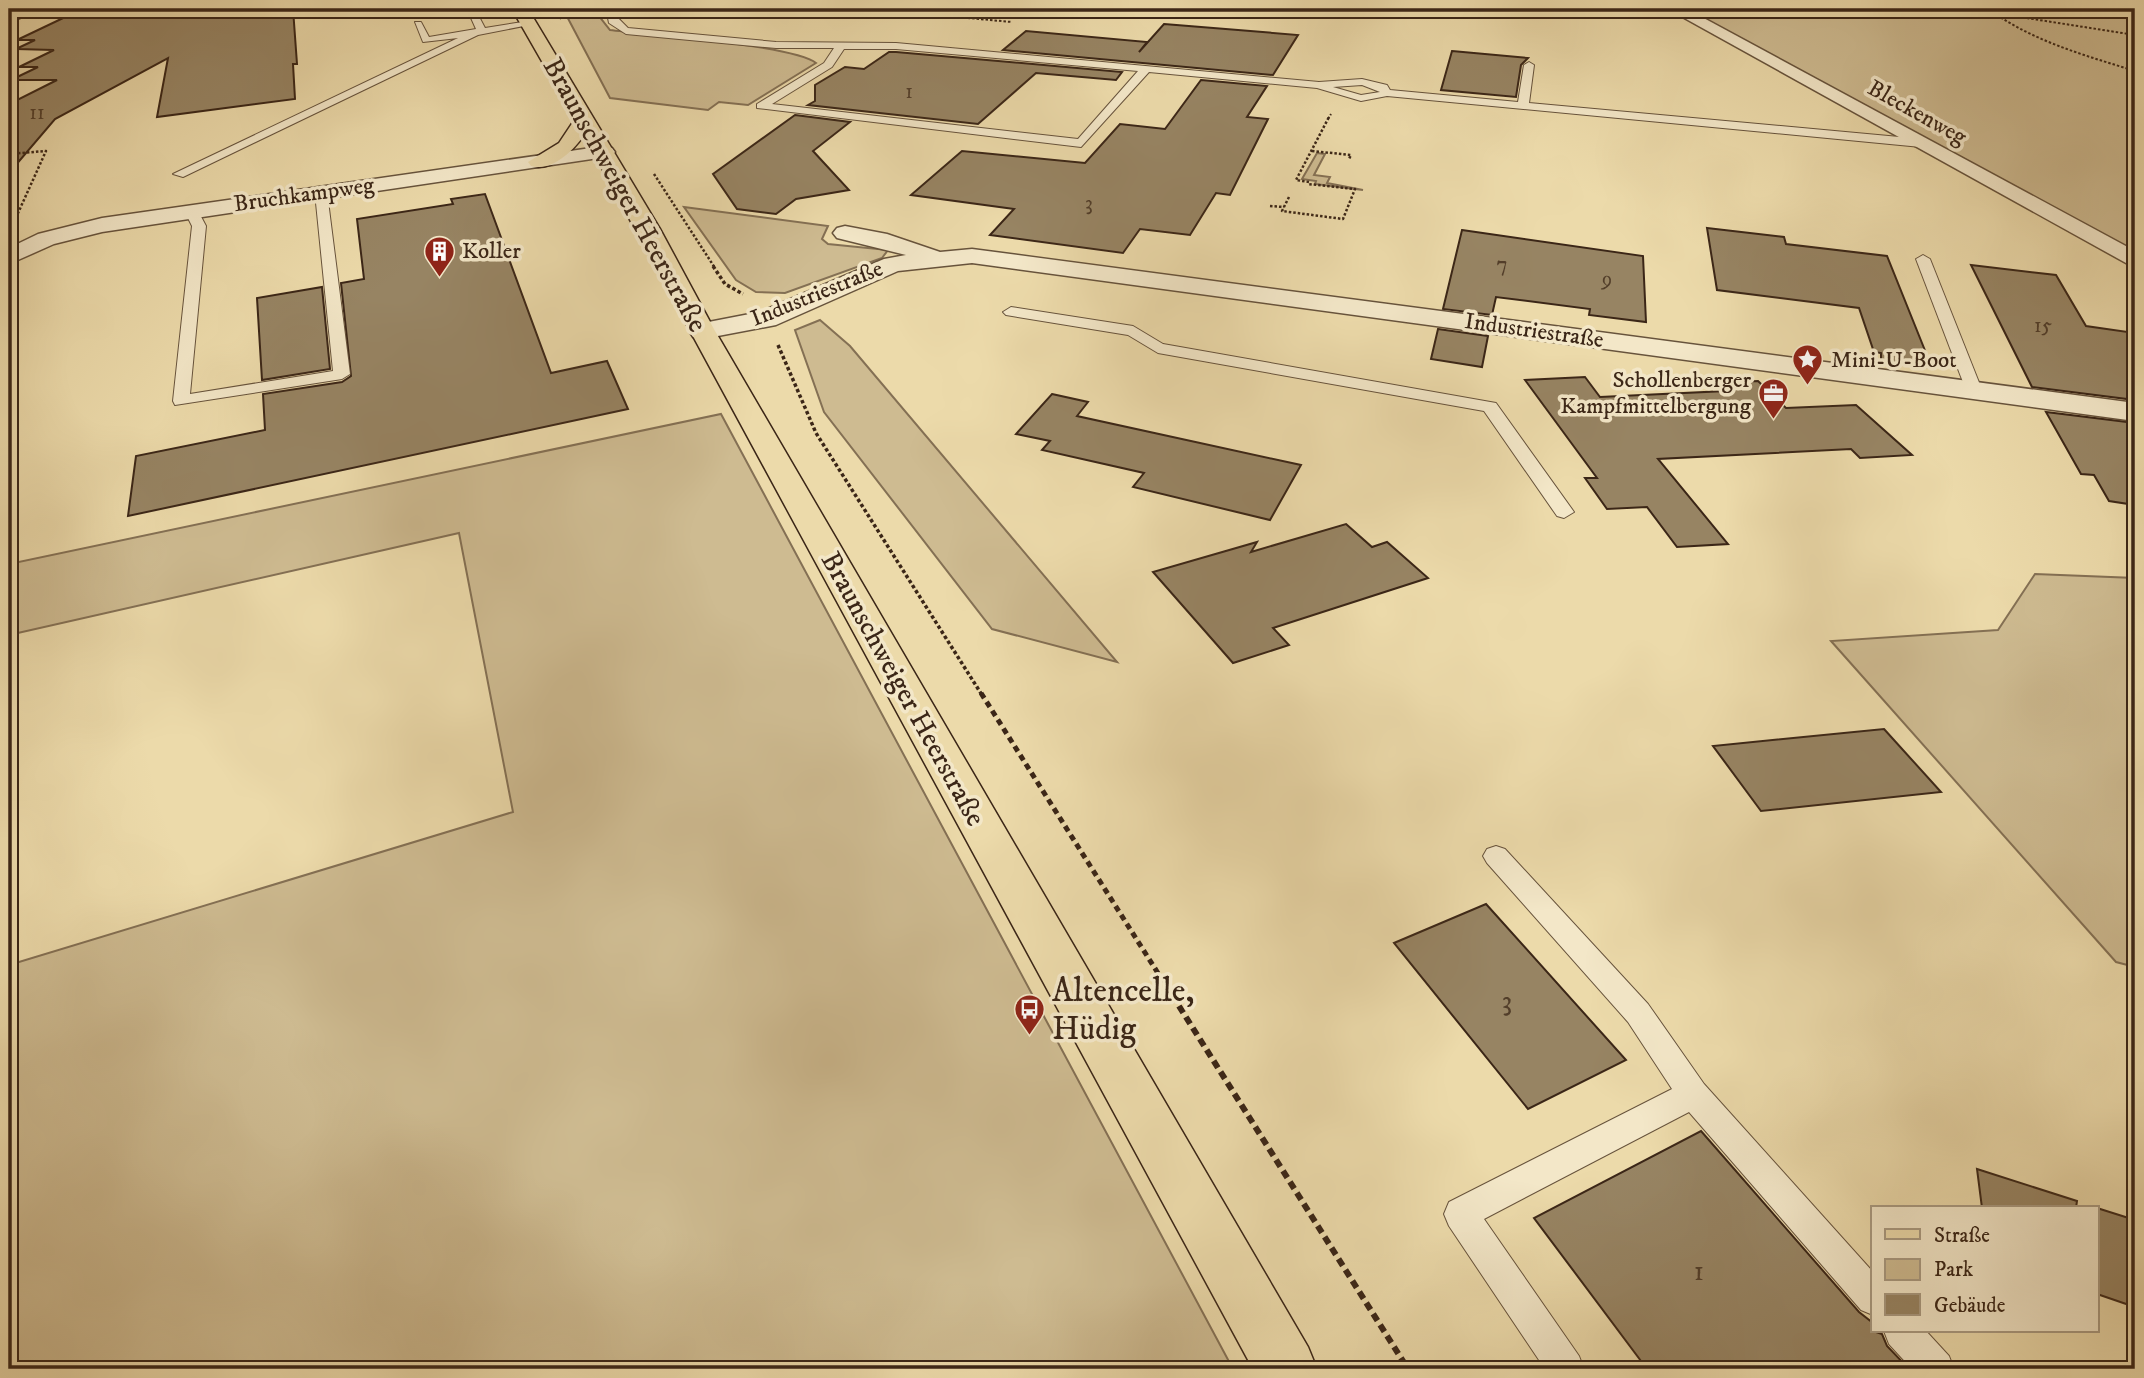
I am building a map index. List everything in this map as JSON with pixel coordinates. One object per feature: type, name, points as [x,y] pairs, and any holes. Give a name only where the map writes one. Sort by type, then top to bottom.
[{"type":"main road","name":"Braunschweiger Heerstraße","points":[[523,14],[649,229],[702,331],[1286,1369]]},
{"type":"main road","points":[[538,162],[566,147],[585,118]]},
{"type":"street","points":[[9,18],[32,9]]},
{"type":"street","name":"Bleckenweg","points":[[1676,9],[2135,261]]},
{"type":"street","name":"Bruchkampweg","points":[[9,257],[46,239],[103,225],[605,152]]},
{"type":"street","name":"Industriestraße","points":[[845,233],[879,239],[927,253],[933,258]]},
{"type":"street","name":"Industriestraße","points":[[702,331],[767,319],[893,264],[972,256],[2135,412]]},
{"type":"lane","points":[[471,9],[478,33]]},
{"type":"lane","points":[[621,9],[613,18],[614,23],[626,31],[776,45],[896,46],[1319,85],[1354,97],[1378,97],[1386,93],[1921,143]]},
{"type":"lane","points":[[494,28],[523,14]]},
{"type":"lane","points":[[179,174],[523,14]]},
{"type":"lane","points":[[418,24],[426,40],[478,33]]},
{"type":"lane","points":[[840,47],[828,65],[761,106],[1081,143],[1147,68]]},
{"type":"lane","points":[[1523,107],[1529,65]]},
{"type":"lane","points":[[192,212],[199,226],[181,401],[342,374],[321,193]]},
{"type":"lane","points":[[1923,259],[1974,390]]},
{"type":"lane","points":[[1011,312],[1133,331],[1158,348],[1490,407],[1564,512]]},
{"type":"lane","points":[[1496,856],[1638,1013],[1693,1094],[1871,1296]]},
{"type":"lane","points":[[1566,1369],[1461,1214],[1693,1094]]},
{"type":"lane","points":[[1903,1332],[1936,1369]]},
{"type":"path","points":[[556,9],[563,22]]},
{"type":"path","points":[[869,9],[1012,22]]},
{"type":"path","points":[[1969,9],[2135,35]]},
{"type":"path","points":[[1991,12],[2021,31],[2056,46],[2135,71]]},
{"type":"path","points":[[1289,197],[1282,211],[1343,219],[1354,189],[1308,184],[1296,180],[1332,112]]},
{"type":"path","points":[[1312,150],[1351,155],[1349,159]]},
{"type":"path","points":[[9,154],[46,151],[9,232]]},
{"type":"path","points":[[652,171],[725,284],[757,301],[816,433],[1408,1369]]},
{"type":"path","points":[[1270,206],[1284,208]]},
{"type":"green space","points":[[563,9],[612,9],[599,16],[610,30],[751,46],[780,51],[816,63],[748,105],[719,102],[708,110],[610,98]]},
{"type":"green space","points":[[1684,9],[2135,9],[2135,253]]},
{"type":"green space","points":[[1317,153],[1325,154],[1314,175],[1330,177],[1327,183],[1363,190],[1315,184],[1316,181],[1302,179]]},
{"type":"green space","points":[[684,207],[828,226],[822,239],[828,244],[888,250],[882,258],[785,293],[756,292],[736,280]]},
{"type":"green space","points":[[820,320],[850,346],[1117,662],[992,629],[824,412],[795,330]]},
{"type":"green space","points":[[721,414],[1233,1369],[9,1369],[9,965],[513,812],[459,533],[9,635],[9,564]]},
{"type":"green space","points":[[2035,574],[2135,578],[2135,967],[2116,962],[1831,641],[1998,630]]},
{"type":"building","points":[[82,9],[293,9],[297,64],[293,64],[295,99],[157,117],[168,58],[55,119],[9,173],[9,104],[57,80],[11,80],[38,67],[19,67],[54,50],[16,49],[35,40],[17,40]]},
{"type":"building","points":[[1164,24],[1298,35],[1273,75],[1003,50],[1026,31],[1147,42],[1139,52]]},
{"type":"building","points":[[1452,51],[1528,58],[1521,65],[1516,97],[1441,90]]},
{"type":"building","points":[[889,52],[1122,72],[1116,80],[1036,73],[978,124],[808,105],[815,101],[815,85],[845,67],[864,69]]},
{"type":"building","points":[[1201,80],[1267,86],[1247,117],[1268,119],[1230,195],[1216,193],[1190,235],[1140,229],[1123,253],[990,235],[1014,209],[911,195],[962,151],[1085,163],[1120,124],[1165,129]]},
{"type":"building","points":[[795,115],[850,122],[813,151],[849,190],[796,199],[776,214],[737,209],[713,174]]},
{"type":"building","points":[[485,194],[551,373],[607,361],[628,409],[128,516],[136,456],[265,430],[263,394],[342,382],[351,376],[341,283],[364,279],[357,219],[453,204],[451,199]]},
{"type":"building","points":[[1707,228],[1784,237],[1786,244],[1887,256],[1932,368],[1881,361],[1881,353],[1874,352],[1859,308],[1717,290]]},
{"type":"building","points":[[1462,230],[1643,256],[1646,322],[1589,315],[1590,309],[1496,297],[1492,315],[1443,309]]},
{"type":"building","points":[[1971,265],[2056,275],[2086,326],[2135,333],[2135,400],[2032,387]]},
{"type":"building","points":[[322,287],[330,369],[262,380],[257,298]]},
{"type":"building","points":[[1438,329],[1488,336],[1482,367],[1431,359]]},
{"type":"building","points":[[1585,377],[1600,397],[1725,391],[1718,383],[1758,381],[1786,408],[1856,405],[1912,455],[1860,458],[1851,449],[1658,459],[1728,544],[1677,547],[1647,507],[1607,509],[1585,478],[1597,478],[1525,380]]},
{"type":"building","points":[[1052,394],[1088,402],[1077,416],[1301,465],[1270,520],[1133,487],[1144,473],[1042,450],[1050,441],[1016,434]]},
{"type":"building","points":[[2046,412],[2135,423],[2135,505],[2109,501],[2094,475],[2081,474]]},
{"type":"building","points":[[1346,524],[1372,547],[1387,542],[1428,578],[1273,628],[1289,645],[1233,663],[1153,572],[1257,542],[1251,552]]},
{"type":"building","points":[[1884,729],[1941,792],[1761,811],[1713,746]]},
{"type":"building","points":[[1486,904],[1626,1060],[1528,1109],[1394,943]]},
{"type":"building","points":[[1701,1131],[1859,1312],[1871,1321],[1871,1332],[1882,1334],[1887,1346],[1909,1369],[1647,1369],[1534,1218]]},
{"type":"building","points":[[1977,1169],[2077,1201],[2076,1206],[1982,1206]]},
{"type":"building","points":[[2098,1208],[2135,1220],[2135,1307],[2098,1294]]},
{"type":"place","name":"Koller","points":[[439,278]]},
{"type":"place","name":"Mini-U-Boot","points":[[1808,387]]},
{"type":"place","name":"Schollenberger Kampfmittelbergung","points":[[1774,420]]},
{"type":"place","name":"Altencelle, Hüdig","points":[[1029,1037]]}]
